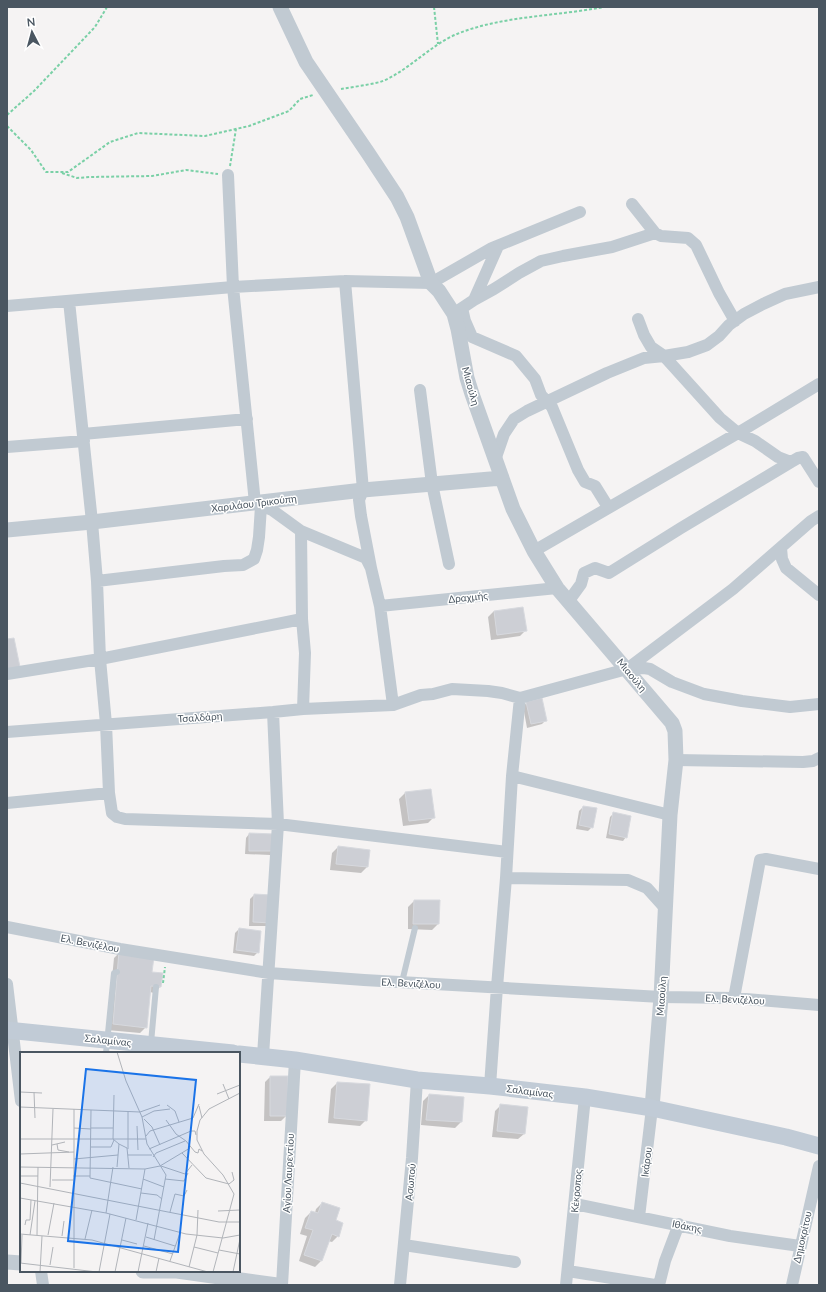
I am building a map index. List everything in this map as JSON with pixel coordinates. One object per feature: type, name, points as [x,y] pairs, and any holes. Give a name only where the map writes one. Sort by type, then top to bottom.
[{"type":"main road","name":"Σαλαμίνας","points":[[10,1030],[107,1047],[217,1052]]},
{"type":"main road","name":"Σαλαμίνας","points":[[240,1054],[295,1060],[416,1080],[490,1086],[585,1097],[652,1108],[786,1137],[819,1146]]},
{"type":"street","name":"Μιαούλη","points":[[280,7],[306,62],[397,197],[431,283],[458,311],[458,329],[468,384],[513,509],[534,551],[557,588],[672,723],[675,731],[676,760],[670,815],[661,997],[652,1108]]},
{"type":"street","points":[[97,581],[243,565],[254,559],[257,550],[258,504],[246,419],[233,287],[228,176]]},
{"type":"street","points":[[632,204],[655,233],[661,236],[688,238],[696,245],[719,293],[735,321]]},
{"type":"street","points":[[7,306],[233,287],[345,281],[431,283],[498,246],[580,212]]},
{"type":"street","points":[[608,507],[595,486],[585,482],[578,470],[552,407],[541,395],[534,379],[516,356],[472,337],[465,321],[458,311],[541,261],[612,247],[655,233]]},
{"type":"street","points":[[474,300],[498,246]]},
{"type":"street","points":[[345,281],[363,490],[359,500],[360,510],[380,606],[393,705]]},
{"type":"street","points":[[495,460],[504,434],[514,419],[526,411],[607,373],[644,358],[688,352],[707,345],[719,336],[729,325],[763,304],[785,294],[819,287]]},
{"type":"street","points":[[69,301],[97,581],[100,659],[106,724],[109,793],[112,813],[117,818],[125,819],[278,824],[507,852]]},
{"type":"street","points":[[638,319],[644,335],[651,347],[664,356],[720,418],[738,433],[755,441],[778,457],[791,462]]},
{"type":"street","points":[[534,551],[738,433],[819,384]]},
{"type":"street","points":[[420,390],[432,484],[449,564]]},
{"type":"street","points":[[7,447],[246,419]]},
{"type":"street","points":[[568,602],[580,584],[584,572],[595,568],[609,573],[798,458],[802,457],[819,482]]},
{"type":"street","name":"Χαριλάου Τρικούπη","points":[[7,530],[258,504],[363,490],[502,478]]},
{"type":"street","points":[[258,504],[272,510],[301,531],[366,558],[371,568]]},
{"type":"street","points":[[627,669],[733,589],[811,521],[819,516]]},
{"type":"street","points":[[301,531],[302,619],[305,652],[303,709]]},
{"type":"street","points":[[780,548],[782,560],[786,568],[819,595]]},
{"type":"street","name":"Δραχμής","points":[[380,606],[557,588]]},
{"type":"street","points":[[7,674],[100,659],[302,619]]},
{"type":"street","points":[[490,1086],[506,878],[512,776],[520,698],[627,669],[644,668],[650,669],[672,682],[704,694],[742,701],[790,707],[819,704]]},
{"type":"street","name":"Τσαλδάρη","points":[[7,732],[303,709],[393,705],[421,695],[452,689],[502,692],[520,698]]},
{"type":"street","points":[[263,1056],[278,824],[273,712]]},
{"type":"street","points":[[676,760],[804,762],[813,761],[819,758]]},
{"type":"street","points":[[512,776],[670,815]]},
{"type":"street","points":[[7,804],[109,793]]},
{"type":"street","points":[[734,998],[760,860],[766,858],[819,869]]},
{"type":"street","points":[[506,878],[628,880],[647,888],[665,908]]},
{"type":"street","name":"Ελ. Βενιζέλου","points":[[7,927],[120,949],[269,973],[661,997],[734,998],[819,1005]]},
{"type":"street","points":[[7,984],[10,1030],[20,1095]]},
{"type":"street","name":"Αγίου Λαυρεντίου","points":[[282,1285],[295,1060]]},
{"type":"street","name":"Ασωπού","points":[[400,1285],[412,1158],[416,1080]]},
{"type":"street","name":"Κέκροπος","points":[[566,1285],[585,1097]]},
{"type":"street","name":"Ικάρου","points":[[639,1217],[652,1108]]},
{"type":"street","name":"Δημοκρίτου","points":[[792,1285],[819,1166]]},
{"type":"street","name":"Ιθάκης","points":[[574,1204],[679,1224],[730,1236],[800,1246]]},
{"type":"street","points":[[659,1285],[665,1261],[679,1224]]},
{"type":"street","points":[[404,1245],[515,1262]]},
{"type":"street","points":[[7,1262],[20,1263]]},
{"type":"street","points":[[568,1271],[655,1285]]},
{"type":"street","points":[[41,1272],[43,1285]]},
{"type":"street","points":[[184,1272],[277,1285]]},
{"type":"lane","points":[[402,982],[415,928]]},
{"type":"lane","points":[[107,1047],[114,973],[118,972]]},
{"type":"lane","points":[[154,1048],[156,987]]},
{"type":"path","points":[[7,115],[34,92],[95,27],[107,7]]},
{"type":"path","points":[[434,7],[438,44]]},
{"type":"path","points":[[7,126],[31,150],[46,172],[68,172],[110,142],[138,134],[205,136],[236,129],[249,126],[289,111],[300,99],[380,81],[402,70],[427,51],[456,34],[483,25],[604,7]]},
{"type":"path","points":[[58,172],[77,178],[152,176],[186,170],[228,176],[233,155],[236,129]]},
{"type":"building","points":[[523,607],[527,631],[497,635],[494,611]]},
{"type":"building","points":[[14,638],[20,667],[7,669],[7,639]]},
{"type":"building","points":[[542,698],[547,721],[531,724],[526,702]]},
{"type":"building","points":[[431,789],[435,818],[409,821],[405,792]]},
{"type":"building","points":[[583,806],[597,808],[593,828],[579,825]]},
{"type":"building","points":[[613,812],[631,816],[627,838],[609,834]]},
{"type":"building","points":[[249,833],[275,834],[275,851],[249,851]]},
{"type":"building","points":[[338,846],[370,850],[368,867],[336,864]]},
{"type":"building","points":[[254,894],[272,895],[271,923],[253,922]]},
{"type":"building","points":[[414,900],[440,900],[439,924],[413,924]]},
{"type":"building","points":[[239,928],[261,931],[259,953],[236,950]]},
{"type":"building","points":[[119,951],[154,957],[152,972],[163,973],[161,987],[151,986],[147,1028],[113,1024]]},
{"type":"building","points":[[270,1076],[288,1076],[288,1116],[270,1116]]},
{"type":"building","points":[[337,1082],[370,1084],[367,1121],[334,1118]]},
{"type":"building","points":[[429,1094],[464,1097],[462,1122],[426,1120]]},
{"type":"building","points":[[500,1104],[528,1107],[525,1134],[497,1131]]},
{"type":"building","points":[[322,1202],[340,1208],[336,1220],[343,1223],[339,1237],[332,1234],[322,1261],[304,1255],[313,1230],[305,1228],[311,1211],[318,1213]]}]
